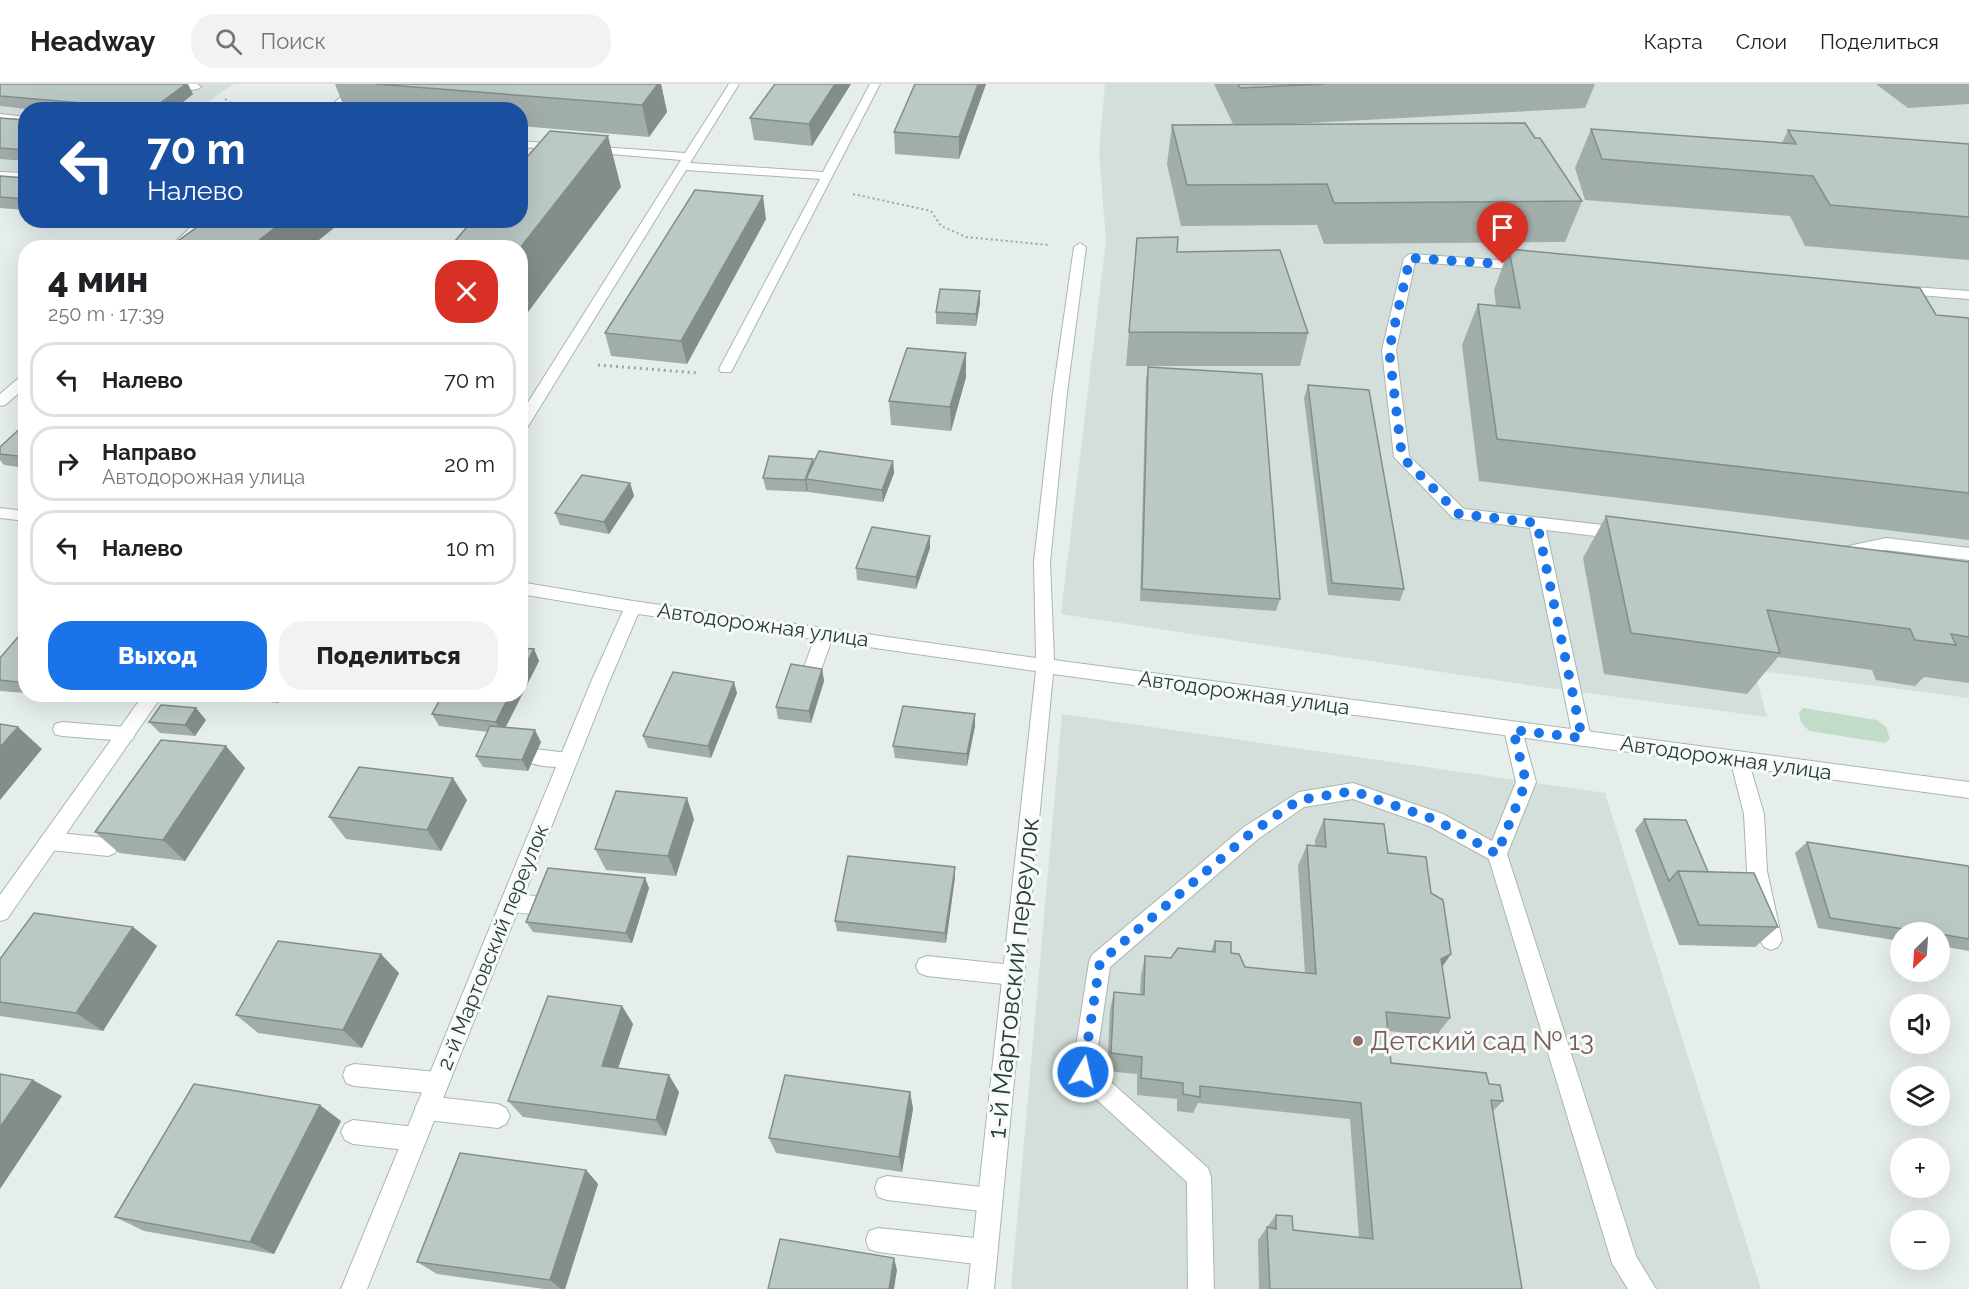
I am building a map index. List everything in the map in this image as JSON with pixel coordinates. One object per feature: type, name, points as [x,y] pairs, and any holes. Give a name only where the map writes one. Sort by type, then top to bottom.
[{"type":"street","points":[[162,84],[196,87]]},
{"type":"street","points":[[341,102],[360,84]]},
{"type":"street","points":[[528,415],[734,84]]},
{"type":"street","points":[[726,369],[875,84]]},
{"type":"street","points":[[0,117],[18,119]]},
{"type":"street","points":[[528,145],[827,176]]},
{"type":"street","points":[[0,175],[18,176]]},
{"type":"street","points":[[184,240],[197,228]]},
{"type":"street","name":"1-й Мартовский переулок","points":[[981,1289],[1045,666],[1042,562],[1060,393],[1080,247]]},
{"type":"street","points":[[1541,267],[1410,258],[1389,350],[1402,457],[1459,514],[1631,534]]},
{"type":"street","points":[[1886,290],[1969,295]]},
{"type":"street","points":[[0,402],[18,386]]},
{"type":"street","points":[[0,513],[18,515]]},
{"type":"street","points":[[1537,523],[1582,738]]},
{"type":"street","points":[[1819,555],[1831,556],[1886,544],[1969,554]]},
{"type":"street","name":"Автодорожная улица","points":[[528,589],[633,607],[1045,666],[1969,790]]},
{"type":"street","name":"2-й Мартовский переулок","points":[[354,1289],[633,607]]},
{"type":"street","points":[[809,678],[825,634]]},
{"type":"street","points":[[0,912],[148,702]]},
{"type":"street","points":[[62,729],[126,734]]},
{"type":"street","points":[[1513,730],[1526,782],[1497,854],[1625,1263],[1643,1289]]},
{"type":"street","points":[[535,756],[569,759]]},
{"type":"street","points":[[1739,759],[1755,814],[1757,871],[1771,940]]},
{"type":"street","points":[[1201,1289],[1199,1178],[1083,1072],[1100,962],[1251,833],[1299,800],[1353,791],[1436,820],[1497,854]]},
{"type":"street","points":[[50,841],[108,847]]},
{"type":"street","points":[[511,902],[543,905]]},
{"type":"street","points":[[927,966],[1013,975]]},
{"type":"street","points":[[354,1075],[437,1083]]},
{"type":"street","points":[[427,1108],[498,1116]]},
{"type":"street","points":[[353,1132],[415,1140]]},
{"type":"street","points":[[887,1188],[990,1200]]},
{"type":"street","points":[[878,1240],[984,1252]]},
{"type":"path","points":[[819,191],[864,195],[931,211],[941,226],[966,237],[1080,247]]},
{"type":"path","points":[[562,361],[694,374],[726,369]]},
{"type":"shaded area","points":[[0,84],[233,84],[209,102],[18,102],[18,209],[0,208]]},
{"type":"shaded area","points":[[1105,84],[1969,84],[1969,698],[1754,670],[1767,717],[1527,685],[1061,614],[1106,241],[1099,152]]},
{"type":"shaded area","name":"Детский сад № 13","points":[[1062,714],[1605,793],[1761,1289],[1011,1289]]},
{"type":"green space","points":[[1803,708],[1877,720],[1886,727],[1890,739],[1885,743],[1810,731],[1800,719],[1799,713]]},
{"type":"building","points":[[0,84],[186,84],[162,102],[70,102],[0,96]]},
{"type":"building","points":[[376,84],[658,84],[642,105]]},
{"type":"building","points":[[775,84],[835,84],[809,124],[750,118]]},
{"type":"building","points":[[915,84],[978,84],[959,137],[894,132]]},
{"type":"building","points":[[1238,84],[1324,84],[1240,88]]},
{"type":"building","points":[[0,118],[18,119],[18,149],[0,148]]},
{"type":"building","points":[[1525,123],[1535,138],[1540,138],[1582,201],[1334,203],[1327,184],[1187,185],[1172,125]]},
{"type":"building","points":[[1591,129],[1796,144],[1788,130],[1969,144],[1969,217],[1830,205],[1813,176],[1602,159]]},
{"type":"building","points":[[550,131],[608,136],[526,240],[456,240],[466,228],[528,228],[528,156]]},
{"type":"building","points":[[0,176],[18,177],[18,198],[0,197]]},
{"type":"building","points":[[695,190],[763,196],[681,341],[605,333]]},
{"type":"building","points":[[196,228],[275,228],[259,240],[179,240]]},
{"type":"building","points":[[1178,237],[1177,252],[1280,250],[1308,333],[1129,332],[1137,238]]},
{"type":"building","points":[[1509,249],[1920,288],[1936,315],[1969,318],[1969,493],[1497,439],[1478,304],[1520,308]]},
{"type":"building","points":[[940,289],[980,291],[976,314],[936,312]]},
{"type":"building","points":[[907,348],[966,353],[950,407],[889,401]]},
{"type":"building","points":[[1148,367],[1262,374],[1280,599],[1142,589]]},
{"type":"building","points":[[1308,385],[1369,390],[1404,589],[1332,583]]},
{"type":"building","points":[[18,430],[18,456],[0,454],[0,447]]},
{"type":"building","points":[[819,451],[893,461],[882,490],[806,479]]},
{"type":"building","points":[[769,456],[813,459],[805,480],[763,478]]},
{"type":"building","points":[[582,475],[630,483],[604,522],[555,513]]},
{"type":"building","points":[[1606,516],[1969,562],[1969,637],[1951,634],[1956,645],[1915,640],[1910,629],[1767,610],[1780,653],[1631,633]]},
{"type":"building","points":[[872,527],[930,536],[916,577],[856,568]]},
{"type":"building","points":[[18,637],[18,682],[0,680],[0,658]]},
{"type":"building","points":[[528,649],[534,649],[528,660]]},
{"type":"building","points":[[791,664],[822,669],[809,711],[776,707]]},
{"type":"building","points":[[673,672],[734,682],[708,746],[643,736]]},
{"type":"building","points":[[439,702],[506,702],[496,722],[432,714]]},
{"type":"building","points":[[161,705],[196,708],[185,725],[149,722]]},
{"type":"building","points":[[903,706],[975,714],[967,754],[893,746]]},
{"type":"building","points":[[0,724],[18,727],[0,747]]},
{"type":"building","points":[[490,726],[535,730],[522,760],[476,756]]},
{"type":"building","points":[[161,740],[226,746],[163,840],[95,832]]},
{"type":"building","points":[[359,767],[453,778],[427,830],[329,817]]},
{"type":"building","points":[[616,791],[687,798],[668,856],[595,849]]},
{"type":"building","points":[[1324,819],[1384,824],[1388,853],[1426,857],[1431,893],[1443,900],[1451,954],[1441,959],[1450,1018],[1386,1012],[1391,1063],[1486,1073],[1489,1084],[1500,1085],[1503,1101],[1491,1100],[1522,1289],[1270,1289],[1267,1227],[1276,1229],[1276,1215],[1292,1216],[1293,1230],[1373,1239],[1361,1103],[1200,1086],[1200,1097],[1183,1094],[1183,1083],[1141,1078],[1142,1057],[1111,1053],[1114,992],[1144,995],[1145,956],[1171,958],[1178,948],[1215,952],[1215,941],[1231,942],[1231,953],[1239,954],[1245,967],[1316,974],[1307,845],[1326,847]]},
{"type":"building","points":[[1644,819],[1686,820],[1708,872],[1678,871],[1669,881]]},
{"type":"building","points":[[1807,842],[1968,866],[1969,939],[1950,936],[1950,922],[1890,922],[1890,927],[1830,918]]},
{"type":"building","points":[[848,856],[955,867],[945,933],[835,921]]},
{"type":"building","points":[[548,868],[645,878],[626,933],[526,922]]},
{"type":"building","points":[[1678,871],[1754,873],[1778,927],[1699,925]]},
{"type":"building","points":[[34,913],[133,927],[76,1013],[0,1002],[0,959]]},
{"type":"building","points":[[278,941],[381,954],[343,1030],[236,1015]]},
{"type":"building","points":[[548,996],[622,1006],[602,1066],[669,1075],[656,1120],[508,1101]]},
{"type":"building","points":[[0,1074],[33,1080],[0,1127]]},
{"type":"building","points":[[785,1075],[910,1092],[899,1157],[769,1138]]},
{"type":"building","points":[[194,1084],[320,1105],[250,1242],[115,1217]]},
{"type":"building","points":[[460,1153],[586,1170],[550,1280],[417,1262]]},
{"type":"building","points":[[780,1239],[894,1258],[889,1289],[768,1289]]},
{"type":"place","name":"Детский сад № 13","points":[[1358,1041]]},
{"type":"route","points":[[1083,1072],[1100,962],[1251,833],[1299,800],[1353,791],[1436,820],[1497,854],[1526,782],[1513,730],[1582,738],[1537,523],[1459,514],[1402,457],[1389,350],[1410,258],[1503,264]]}]
